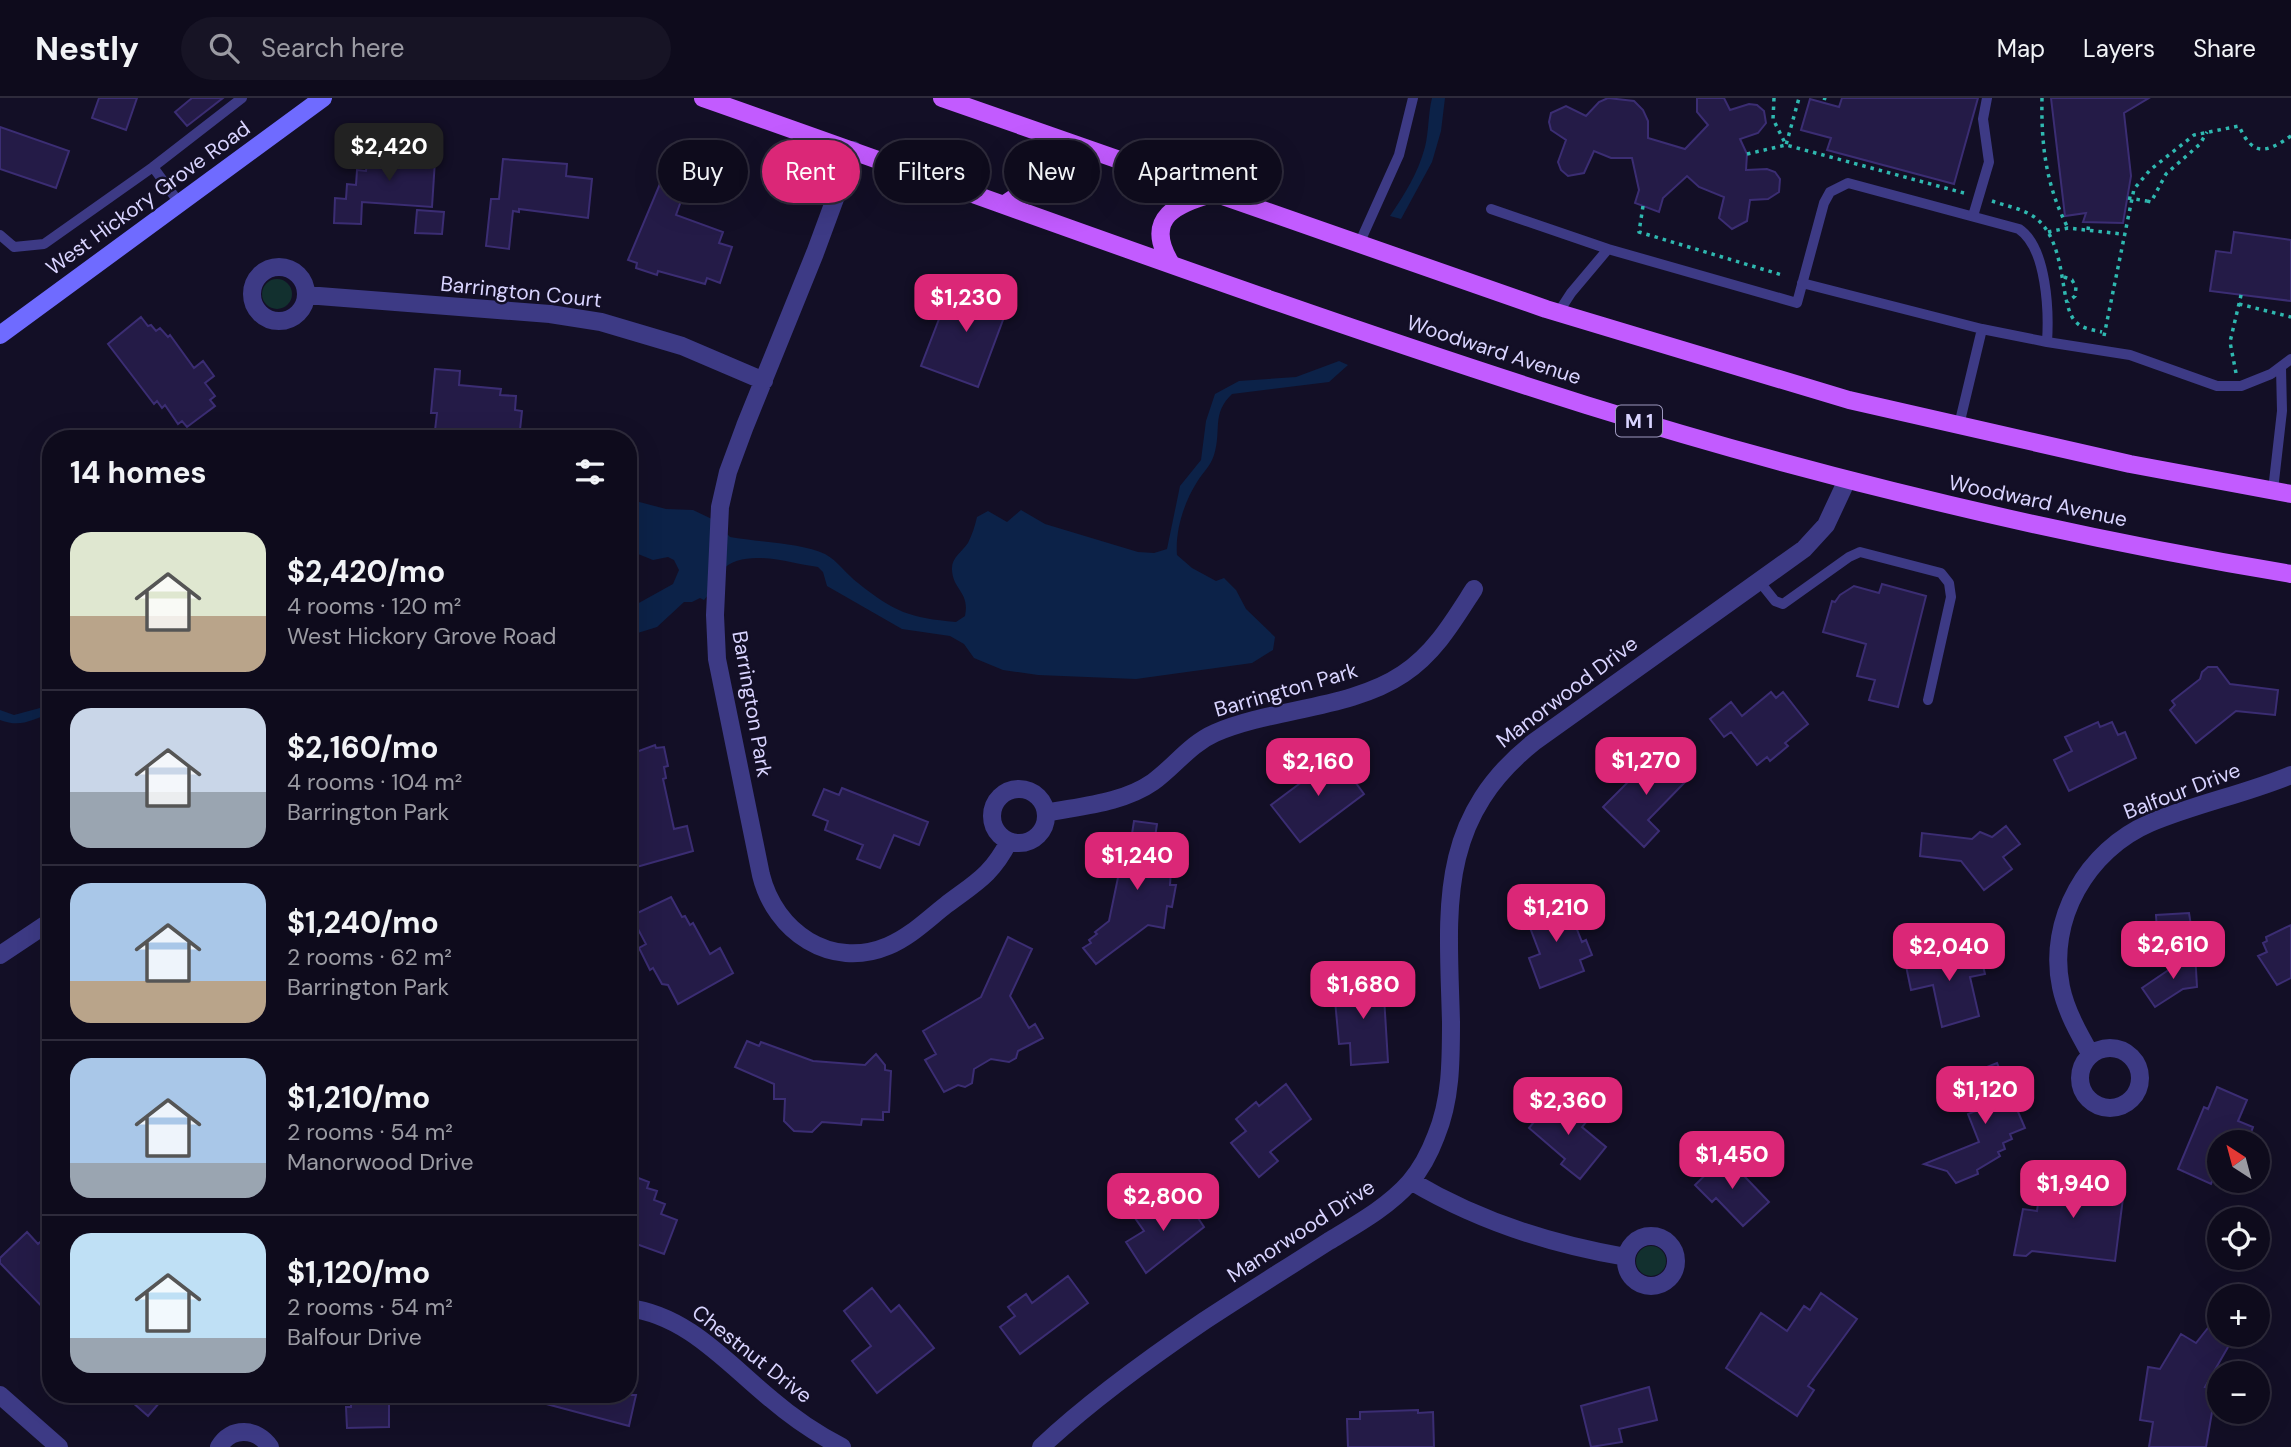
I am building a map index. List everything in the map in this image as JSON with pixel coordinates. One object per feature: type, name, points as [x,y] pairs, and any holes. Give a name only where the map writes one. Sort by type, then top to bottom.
[{"type":"main road","name":"Woodward Avenue","points":[[703,98],[824,140]]},
{"type":"main road","points":[[942,98],[1114,158]]},
{"type":"main road","points":[[1005,204],[1032,186],[1047,168],[1050,161],[1041,133]]},
{"type":"main road","name":"Woodward Avenue","points":[[860,152],[1551,394],[1847,480],[2056,530],[2291,574]]},
{"type":"main road","points":[[1170,262],[1162,246],[1160,232],[1164,218],[1182,203]]},
{"type":"main road","points":[[1243,203],[1558,313],[1849,400],[2130,464],[2291,494]]},
{"type":"street","name":"West Hickory Grove Road","points":[[0,335],[323,98]]},
{"type":"street","name":"Barrington Park","points":[[833,203],[728,472],[720,507],[715,615],[720,674],[765,891],[777,915],[798,936],[822,948],[847,953],[872,951],[892,944],[996,867],[1009,842]]},
{"type":"street","name":"Barrington Court","points":[[306,295],[550,314],[601,322],[682,346],[764,381]]},
{"type":"street","name":"Manorwood Drive","points":[[1041,1447],[1187,1332],[1380,1209],[1411,1181],[1432,1147],[1446,1105],[1451,1064],[1449,947],[1452,885],[1461,839],[1479,801],[1504,768],[1534,742],[1804,549],[1826,525],[1847,480]]},
{"type":"street","name":"Barrington Park","points":[[1046,813],[1116,799],[1138,791],[1162,774],[1190,748],[1216,733],[1359,693],[1393,680],[1413,667],[1440,641],[1474,589]]},
{"type":"street","name":"Balfour Drive","points":[[2091,1055],[2064,1001],[2057,957],[2067,909],[2084,877],[2112,847],[2150,823],[2291,775]]},
{"type":"street","points":[[1018,788],[1034,792],[1044,805],[1046,813],[1039,835],[1025,842],[1009,842],[996,832],[991,816],[1002,794],[1018,788]]},
{"type":"street","points":[[0,955],[42,927]]},
{"type":"street","points":[[1411,1181],[1451,1204],[1503,1226],[1560,1244],[1626,1258]]},
{"type":"street","name":"Chestnut Drive","points":[[637,1310],[663,1317],[690,1331],[774,1402],[842,1447]]},
{"type":"street","points":[[0,1395],[59,1447]]},
{"type":"street","points":[[219,1447],[229,1435],[247,1431],[263,1438],[270,1447]]},
{"type":"lane","points":[[0,235],[15,247],[44,244],[153,167],[242,98]]},
{"type":"lane","points":[[1359,244],[1399,155],[1413,98]]},
{"type":"lane","points":[[1973,216],[1989,162],[1983,119],[1987,98]]},
{"type":"lane","points":[[153,167],[180,204]]},
{"type":"lane","points":[[1491,209],[1608,248],[1797,303],[1824,203],[1838,186],[1857,184],[2019,229],[2032,244],[2049,304],[2047,342]]},
{"type":"lane","points":[[1558,313],[1608,248]]},
{"type":"lane","points":[[1802,283],[1982,329],[2130,355],[2217,386],[2241,386],[2281,368],[2291,359]]},
{"type":"lane","points":[[1959,425],[1982,329]]},
{"type":"lane","points":[[2273,490],[2282,411],[2281,368]]},
{"type":"lane","points":[[1759,581],[1775,601],[1783,604],[1860,552],[1941,573],[1950,583],[1951,597],[1928,700]]},
{"type":"path","points":[[1774,98],[1773,119],[1786,145],[1799,98]]},
{"type":"path","points":[[1823,98],[1831,101]]},
{"type":"path","points":[[2042,98],[2041,138],[2048,180],[2068,228]]},
{"type":"path","points":[[2112,339],[2101,336],[2130,200],[2140,180],[2193,135],[2239,126],[2246,141],[2256,149],[2272,149],[2291,138]]},
{"type":"path","points":[[2128,198],[2151,202],[2166,174],[2200,144],[2207,132]]},
{"type":"path","points":[[1643,206],[1639,232],[1782,275]]},
{"type":"path","points":[[2088,230],[2089,222]]},
{"type":"path","points":[[2032,244],[2048,232],[2068,228],[2122,234]]},
{"type":"path","points":[[2064,277],[2072,280],[2076,287],[2075,296],[2068,302]]},
{"type":"path","points":[[2237,378],[2230,342],[2242,291]]},
{"type":"path","points":[[2239,304],[2291,317]]},
{"type":"green space","points":[[277,279],[288,283],[292,294],[288,305],[277,309],[266,305],[262,294],[266,283]]},
{"type":"green space","points":[[1651,1246],[1657,1247],[1665,1255],[1665,1267],[1657,1275],[1651,1276],[1645,1275],[1637,1267],[1636,1261],[1637,1255],[1645,1247]]},
{"type":"water","points":[[1432,98],[1445,98],[1441,131],[1432,162],[1401,219],[1390,216],[1419,166],[1426,141]]},
{"type":"water","points":[[1339,361],[1348,365],[1329,382],[1232,394],[1221,408],[1212,459],[1192,490],[1177,536],[1177,555],[1192,568],[1216,581],[1224,578],[1236,590],[1246,609],[1275,637],[1273,650],[1252,663],[1136,679],[1038,675],[1003,670],[974,658],[964,644],[950,636],[902,629],[827,586],[823,572],[818,567],[755,558],[742,559],[721,571],[704,600],[700,598],[684,602],[657,627],[637,633],[637,604],[673,584],[679,570],[674,560],[668,557],[653,560],[637,554],[637,501],[666,509],[693,510],[714,520],[730,537],[815,550],[830,557],[858,583],[893,607],[914,616],[956,622],[965,616],[966,608],[953,577],[952,566],[968,543],[977,517],[988,511],[1007,522],[1021,510],[1045,524],[1138,552],[1154,553],[1167,549],[1180,486],[1201,460],[1206,421],[1215,394],[1239,381],[1296,377]]},
{"type":"water","points":[[42,707],[42,716],[14,723],[0,720],[0,710],[14,715]]},
{"type":"building","points":[[99,98],[137,98],[126,130],[92,118]]},
{"type":"building","points":[[192,98],[223,98],[187,126],[175,112]]},
{"type":"building","points":[[1608,98],[1634,101],[1643,110],[1648,121],[1648,138],[1685,149],[1708,125],[1697,112],[1697,98],[1724,98],[1730,110],[1749,104],[1757,105],[1764,111],[1766,123],[1758,133],[1740,139],[1747,154],[1746,170],[1767,169],[1775,172],[1780,179],[1779,192],[1768,199],[1750,200],[1747,221],[1732,229],[1719,218],[1724,197],[1699,187],[1687,176],[1663,198],[1659,212],[1635,203],[1639,190],[1632,158],[1611,158],[1594,151],[1584,173],[1568,176],[1561,170],[1558,162],[1566,140],[1551,130],[1551,113],[1566,106],[1586,116],[1599,102]]},
{"type":"building","points":[[1842,98],[1978,98],[1954,184],[1827,150],[1831,138],[1801,130],[1810,99],[1839,107]]},
{"type":"building","points":[[2051,98],[2149,98],[2124,113],[2131,176],[2123,223],[2083,222],[2086,213],[2065,216]]},
{"type":"building","points":[[0,127],[69,151],[56,188],[0,169]]},
{"type":"building","points":[[390,146],[429,149],[429,159],[435,160],[432,207],[362,202],[361,224],[334,223],[335,198],[346,199],[347,184],[356,185],[357,170],[366,171],[368,155],[383,156],[383,151],[390,151]]},
{"type":"building","points":[[503,159],[567,164],[566,176],[592,179],[588,218],[519,209],[519,212],[513,211],[509,249],[486,246],[491,199],[499,199]]},
{"type":"building","points":[[658,189],[658,203],[680,203],[676,215],[723,232],[719,243],[732,247],[720,283],[707,278],[705,284],[658,271],[657,275],[636,268],[637,263],[628,260]]},
{"type":"building","points":[[417,210],[444,212],[442,234],[415,233]]},
{"type":"building","points":[[2234,232],[2291,240],[2291,301],[2210,291],[2216,251],[2231,253]]},
{"type":"building","points":[[954,280],[1010,301],[978,387],[921,366]]},
{"type":"building","points":[[141,317],[156,331],[160,328],[168,337],[170,335],[194,368],[203,361],[214,376],[205,383],[215,396],[210,400],[215,406],[187,427],[182,421],[178,424],[165,405],[162,408],[157,401],[154,404],[108,344]]},
{"type":"building","points":[[435,369],[460,371],[459,385],[501,389],[500,395],[516,396],[515,410],[522,411],[520,430],[435,430],[437,413],[431,413]]},
{"type":"building","points":[[1882,584],[1926,596],[1898,707],[1869,700],[1875,680],[1857,676],[1866,644],[1823,632],[1832,601],[1835,602],[1840,595],[1854,586],[1879,593]]},
{"type":"building","points":[[2208,667],[2217,667],[2230,684],[2278,690],[2275,715],[2236,711],[2196,743],[2170,710],[2175,705],[2172,701],[2200,679],[2202,672]]},
{"type":"building","points":[[1771,692],[1776,698],[1783,692],[1808,724],[1785,743],[1788,746],[1770,761],[1767,757],[1757,765],[1731,732],[1724,737],[1710,719],[1731,702],[1742,716]]},
{"type":"building","points":[[2098,722],[2100,727],[2112,722],[2118,735],[2125,732],[2136,758],[2069,791],[2054,760],[2072,751],[2065,737]]},
{"type":"building","points":[[655,745],[656,748],[664,747],[668,766],[664,767],[666,778],[663,779],[674,829],[687,826],[693,851],[637,867],[637,752]]},
{"type":"building","points":[[1660,750],[1689,778],[1648,820],[1659,831],[1644,847],[1603,807]]},
{"type":"building","points":[[1336,756],[1364,794],[1300,842],[1271,805],[1311,775],[1308,771],[1323,760],[1326,764]]},
{"type":"building","points":[[842,788],[928,822],[919,845],[894,835],[880,868],[857,859],[863,845],[825,830],[828,821],[813,815],[824,789],[839,795]]},
{"type":"building","points":[[1134,821],[1157,824],[1154,844],[1174,847],[1170,885],[1176,885],[1172,907],[1167,906],[1164,928],[1148,925],[1096,964],[1083,948],[1091,943],[1089,940],[1097,934],[1095,932],[1109,921],[1126,839],[1131,840]]},
{"type":"building","points":[[2006,826],[2020,844],[2003,857],[2012,869],[1984,890],[1961,861],[1920,856],[1922,833],[1972,839],[1980,832],[1992,837]]},
{"type":"building","points":[[671,897],[682,917],[685,916],[690,925],[693,923],[710,954],[720,948],[733,973],[678,1004],[668,985],[662,984],[653,968],[650,970],[639,948],[646,944],[637,927],[637,913]]},
{"type":"building","points":[[1564,897],[1582,942],[1586,940],[1592,955],[1580,960],[1584,971],[1540,988],[1529,958],[1540,954],[1529,925],[1533,923],[1528,912]]},
{"type":"building","points":[[2189,913],[2195,951],[2152,954],[2150,932],[2157,932],[2156,915]]},
{"type":"building","points":[[2291,925],[2291,978],[2277,985],[2258,956],[2267,952],[2263,943],[2267,941],[2266,937]]},
{"type":"building","points":[[1008,937],[1032,949],[1010,996],[1029,1028],[1035,1024],[1043,1038],[1018,1051],[1016,1058],[1009,1062],[991,1059],[974,1069],[972,1083],[965,1087],[958,1085],[944,1092],[925,1060],[936,1054],[923,1031],[981,997]]},
{"type":"building","points":[[1979,949],[1985,974],[1970,977],[1979,1016],[1942,1027],[1933,985],[1911,990],[1905,961],[1932,956],[1933,959]]},
{"type":"building","points":[[2195,952],[2197,987],[2183,989],[2155,1007],[2142,988]]},
{"type":"building","points":[[1383,980],[1388,1062],[1351,1065],[1350,1043],[1339,1044],[1334,989],[1339,989],[1339,983]]},
{"type":"building","points":[[747,1041],[759,1046],[761,1042],[813,1061],[865,1065],[876,1054],[885,1065],[885,1070],[891,1071],[889,1112],[883,1112],[883,1120],[862,1119],[861,1125],[822,1122],[812,1132],[794,1131],[784,1121],[785,1099],[774,1099],[774,1084],[735,1067]]},
{"type":"building","points":[[1997,1063],[2025,1128],[2010,1134],[2012,1139],[2003,1143],[2005,1149],[1998,1152],[2000,1156],[1977,1170],[1978,1174],[1956,1183],[1947,1171],[1924,1164],[1979,1142],[1968,1114],[1976,1111],[1970,1096],[1977,1094],[1969,1074]]},
{"type":"building","points":[[1286,1084],[1311,1119],[1270,1152],[1278,1161],[1259,1177],[1231,1143],[1246,1131],[1236,1119],[1256,1102],[1259,1106]]},
{"type":"building","points":[[2217,1087],[2247,1100],[2238,1121],[2253,1127],[2252,1130],[2207,1130],[2207,1182],[2178,1169],[2204,1107],[2208,1109]]},
{"type":"building","points":[[1551,1101],[1557,1106],[1562,1101],[1587,1121],[1582,1127],[1606,1147],[1580,1179],[1561,1164],[1565,1159],[1529,1128]]},
{"type":"building","points":[[1725,1156],[1769,1202],[1743,1226],[1716,1198],[1712,1202],[1695,1185]]},
{"type":"building","points":[[2081,1175],[2106,1178],[2105,1187],[2124,1190],[2115,1261],[2032,1251],[2026,1256],[2014,1255],[2023,1209],[2037,1211],[2041,1180],[2080,1184]]},
{"type":"building","points":[[637,1177],[649,1182],[647,1188],[657,1191],[654,1200],[665,1204],[661,1214],[677,1220],[664,1254],[637,1244]]},
{"type":"building","points":[[1163,1200],[1168,1207],[1178,1200],[1186,1214],[1192,1209],[1204,1227],[1146,1273],[1126,1242],[1144,1231],[1135,1218]]},
{"type":"building","points":[[27,1232],[38,1244],[42,1240],[42,1307],[0,1263],[0,1258]]},
{"type":"building","points":[[1068,1276],[1088,1303],[1020,1354],[1000,1327],[1015,1316],[1008,1307],[1026,1294],[1032,1303]]},
{"type":"building","points":[[872,1288],[891,1312],[899,1305],[934,1348],[877,1393],[852,1361],[871,1346],[844,1311]]},
{"type":"building","points":[[1821,1293],[1857,1319],[1808,1386],[1814,1390],[1797,1416],[1726,1368],[1761,1313],[1787,1331],[1804,1306],[1810,1310]]},
{"type":"building","points":[[2207,1329],[2207,1347],[2228,1347],[2220,1361],[2207,1361],[2205,1387],[2207,1424],[2210,1424],[2206,1447],[2149,1447],[2153,1422],[2140,1420],[2148,1367],[2160,1369],[2181,1334],[2196,1343]]},
{"type":"building","points":[[1649,1387],[1657,1420],[1619,1429],[1622,1442],[1591,1447],[1581,1406]]},
{"type":"building","points":[[133,1403],[159,1403],[148,1416]]},
{"type":"building","points":[[351,1403],[389,1403],[389,1427],[347,1428],[346,1407],[351,1407]]},
{"type":"building","points":[[543,1403],[634,1403],[629,1426]]},
{"type":"building","points":[[1418,1410],[1418,1413],[1433,1412],[1434,1447],[1348,1447],[1347,1419],[1360,1419],[1360,1412]]}]
